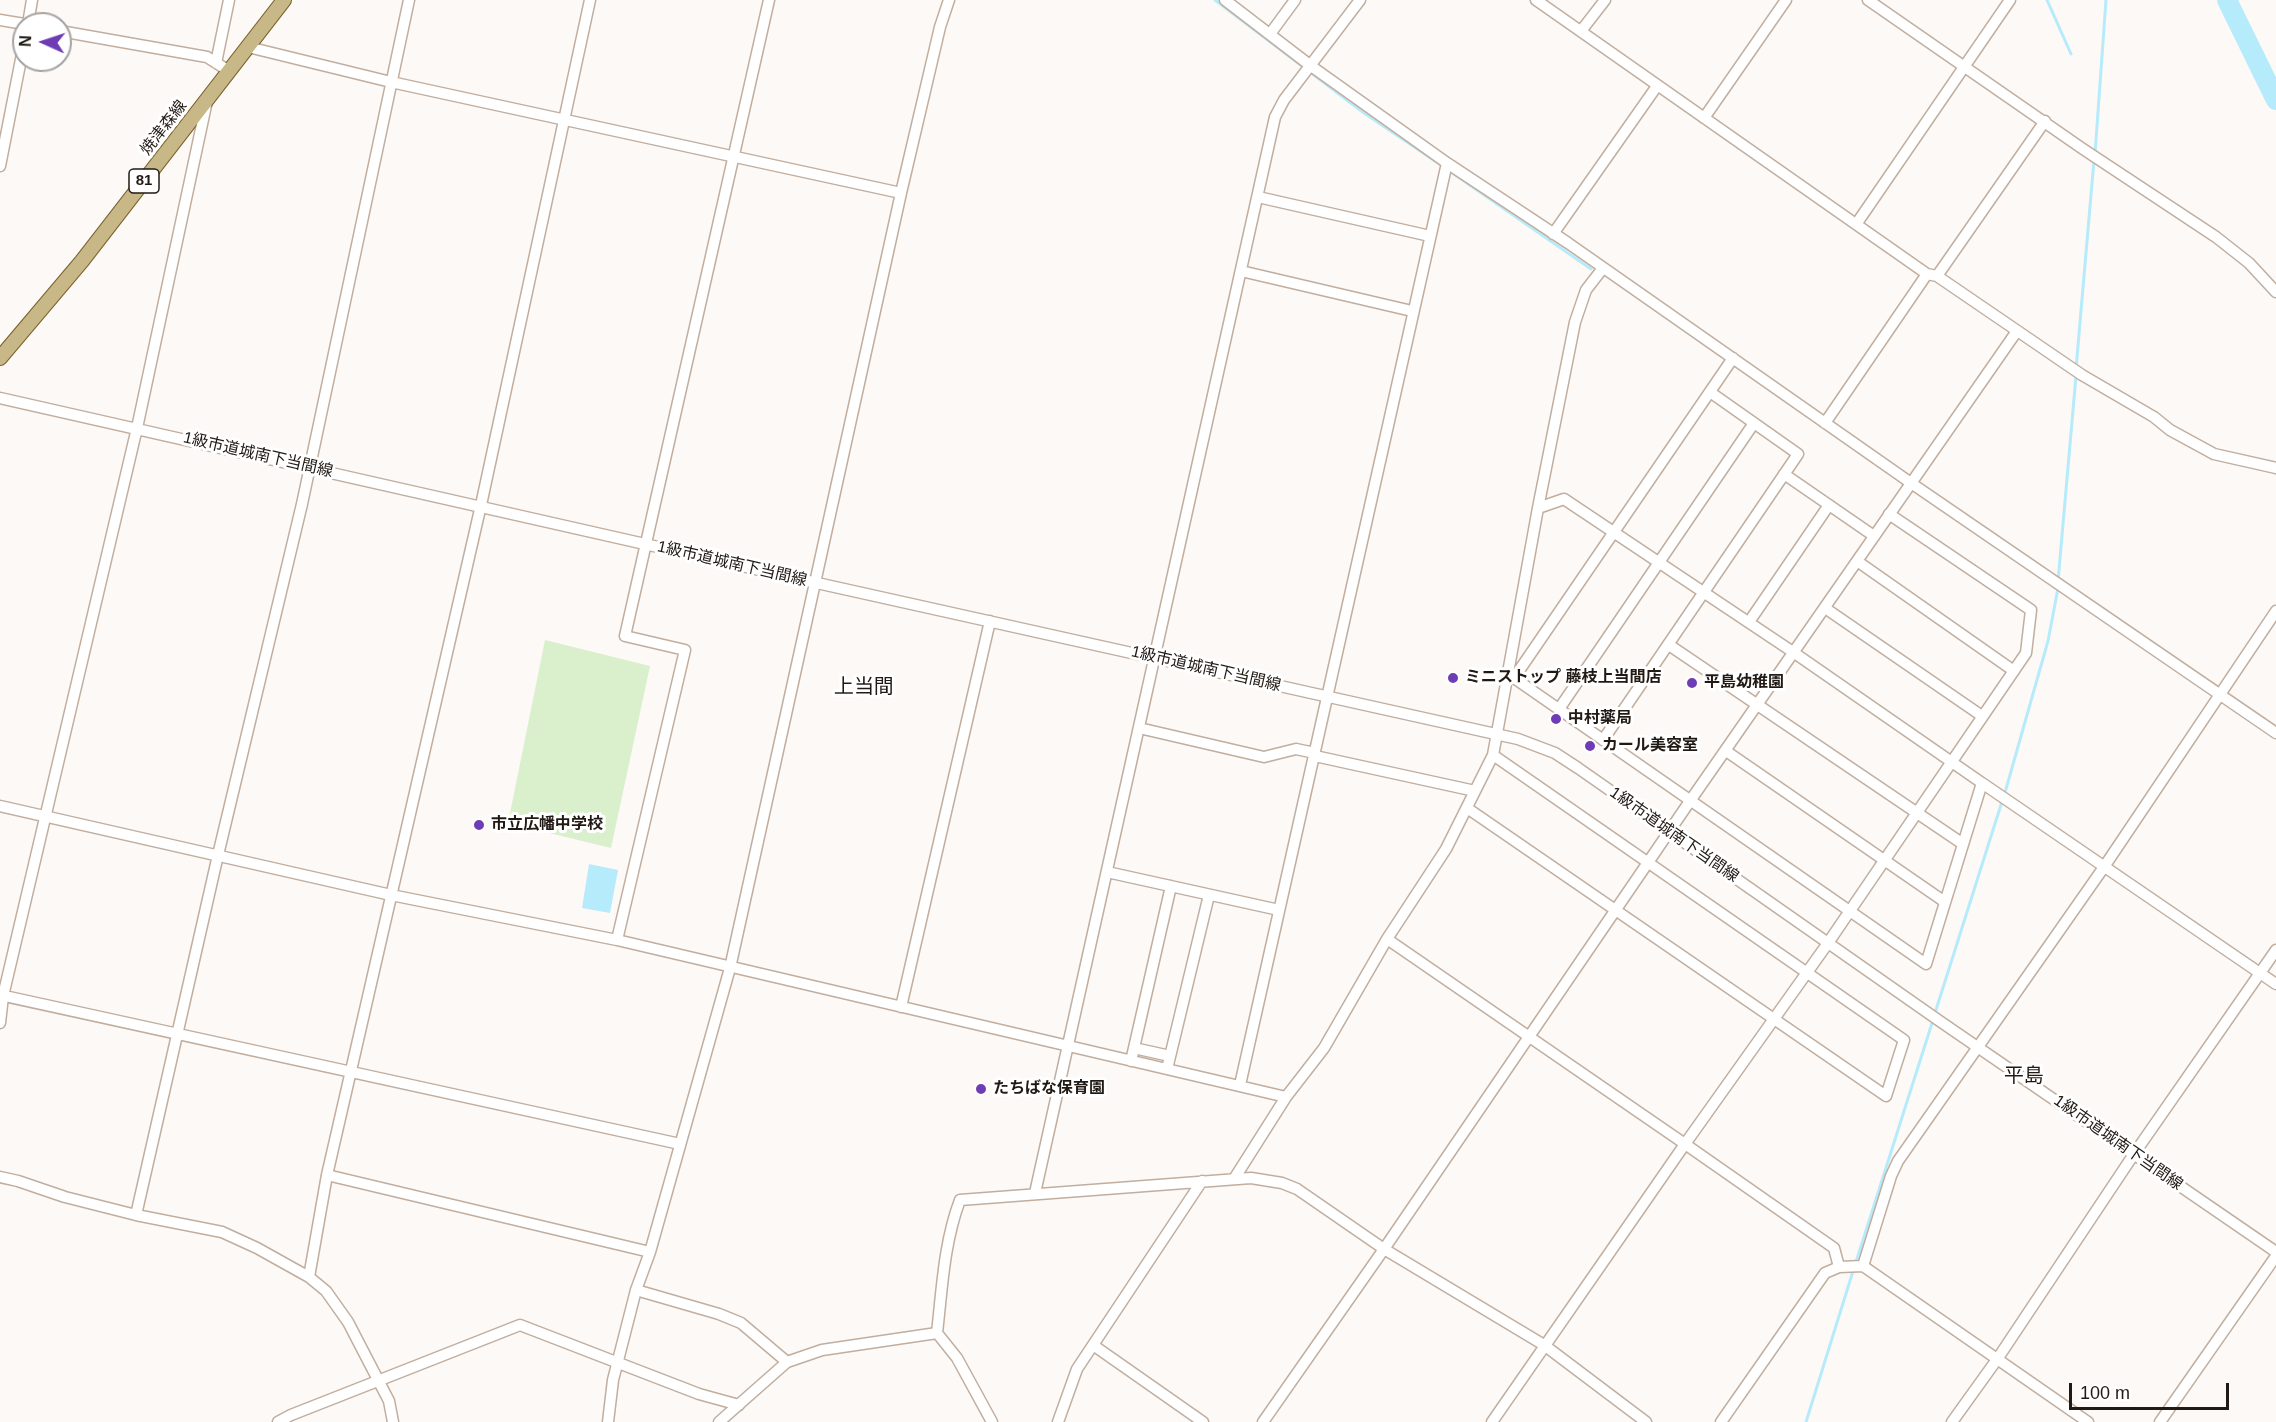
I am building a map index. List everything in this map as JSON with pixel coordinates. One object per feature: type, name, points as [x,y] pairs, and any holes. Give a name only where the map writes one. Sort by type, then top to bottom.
[{"type":"main road","name":"焼津森線","points":[[0,358],[82,261],[284,0]]},
{"type":"street","points":[[212,60],[229,0]]},
{"type":"street","points":[[136,1215],[179,1035],[218,855],[272,635],[409,0]]},
{"type":"street","points":[[309,1277],[327,1175],[481,505],[590,0]]},
{"type":"street","points":[[616,940],[685,650],[625,636],[769,0]]},
{"type":"street","points":[[608,1422],[613,1380],[636,1290],[650,1252],[730,968],[817,583],[901,194],[940,27],[949,0]]},
{"type":"street","points":[[1270,34],[1295,0]]},
{"type":"street","points":[[1035,1193],[1275,117],[1284,100],[1360,0]]},
{"type":"street","points":[[1536,0],[1932,275],[2082,375],[2144,411],[2170,430],[2214,454],[2276,468]]},
{"type":"street","points":[[1581,31],[1605,0]]},
{"type":"street","points":[[1704,118],[1786,0]]},
{"type":"street","points":[[1868,0],[2216,237],[2249,263],[2276,292]]},
{"type":"street","points":[[1857,223],[2010,0]]},
{"type":"street","points":[[1228,1],[1270,34],[1308,70],[1603,268],[1911,483],[2276,733]]},
{"type":"street","points":[[72,33],[212,60],[230,71]]},
{"type":"street","points":[[248,47],[392,82],[901,194]]},
{"type":"street","points":[[0,166],[18,72]]},
{"type":"street","points":[[1553,234],[1657,86]]},
{"type":"street","points":[[0,1023],[2,995],[137,428],[208,99]]},
{"type":"street","points":[[1825,423],[2044,121]]},
{"type":"street","points":[[1240,1085],[1328,697],[1412,310],[1447,163]]},
{"type":"street","points":[[1258,197],[1430,236]]},
{"type":"street","points":[[1234,1179],[1286,1097],[1324,1048],[1387,939],[1446,849],[1493,756],[1512,677],[1538,508],[1575,322],[1586,290],[1603,268]]},
{"type":"street","points":[[1241,271],[1412,310]]},
{"type":"street","points":[[1263,1422],[1690,801],[2018,331]]},
{"type":"street","points":[[1512,677],[1734,358]]},
{"type":"street","points":[[1603,740],[1798,454],[1710,392]]},
{"type":"street","name":"1級市道城南下当間線","points":[[0,398],[1497,734],[1537,745],[1555,753],[2276,1254]]},
{"type":"street","points":[[1559,709],[1754,423]]},
{"type":"street","points":[[1784,474],[1874,536]]},
{"type":"street","points":[[1538,508],[1564,499],[1614,531],[2276,984]]},
{"type":"street","points":[[1749,622],[1829,505]]},
{"type":"street","points":[[1492,1422],[1776,1018],[2026,653],[2031,610],[1889,514]]},
{"type":"street","points":[[1857,561],[2014,671]]},
{"type":"street","points":[[1825,608],[1982,716]]},
{"type":"street","points":[[1863,1266],[1898,1161],[2104,867],[2276,611]]},
{"type":"street","points":[[901,1007],[990,621]]},
{"type":"street","points":[[1669,645],[1963,844]]},
{"type":"street","points":[[1512,677],[1926,964],[1982,783]]},
{"type":"street","points":[[1139,728],[1264,757],[1296,749],[1475,792]]},
{"type":"street","points":[[1726,751],[1945,902]]},
{"type":"street","points":[[1467,808],[1776,1018],[1886,1096],[1904,1040],[1493,756]]},
{"type":"street","points":[[0,806],[391,896],[616,940],[1286,1097]]},
{"type":"street","points":[[1107,872],[1280,910]]},
{"type":"street","points":[[1131,1061],[1171,886]]},
{"type":"street","points":[[1167,1069],[1209,895]]},
{"type":"street","points":[[1387,939],[1834,1248],[1839,1268]]},
{"type":"street","points":[[1952,1422],[2276,950]]},
{"type":"street","points":[[2,995],[680,1144]]},
{"type":"street","points":[[1134,1048],[1170,1056]]},
{"type":"street","points":[[327,1175],[650,1252]]},
{"type":"street","points":[[0,1177],[136,1215],[222,1232],[257,1248],[309,1277],[326,1291],[337,1305],[380,1382],[389,1401],[393,1422]]},
{"type":"street","points":[[992,1422],[957,1358],[937,1333],[949,1239],[953,1217],[960,1200],[1202,1181],[1266,1179],[1297,1190],[1384,1249],[1544,1345],[1646,1422]]},
{"type":"street","points":[[1058,1422],[1077,1369],[1202,1181]]},
{"type":"street","points":[[2160,1422],[2276,1254]]},
{"type":"street","points":[[1721,1422],[1825,1273],[1839,1268],[1863,1266],[2088,1422]]},
{"type":"street","points":[[636,1290],[719,1314],[741,1323],[787,1362]]},
{"type":"street","points":[[278,1422],[520,1325],[699,1394],[739,1405]]},
{"type":"street","points":[[719,1422],[787,1362],[822,1350],[937,1333]]},
{"type":"street","points":[[1093,1345],[1203,1422]]},
{"type":"green space","points":[[545,640],[650,666],[611,848],[508,823]]},
{"type":"water","points":[[589,864],[618,870],[610,913],[582,908]]},
{"type":"waterway","points":[[1215,0],[1364,113],[1441,165]]},
{"type":"waterway","points":[[2047,0],[2071,54]]},
{"type":"waterway","points":[[2095,154],[2106,0]]},
{"type":"waterway","points":[[2227,0],[2276,100]]},
{"type":"waterway","points":[[2076,369],[2094,160]]},
{"type":"waterway","points":[[1451,172],[1591,269]]},
{"type":"waterway","points":[[2058,581],[2076,376]]},
{"type":"waterway","points":[[1935,1013],[2006,789],[2048,641],[2058,588]]},
{"type":"waterway","points":[[1856,1262],[1933,1020]]},
{"type":"waterway","points":[[1806,1422],[1854,1268]]},
{"type":"place","name":"ミニストップ 藤枝上当間店","points":[[1453,678]]},
{"type":"place","name":"平島幼稚園","points":[[1692,683]]},
{"type":"place","name":"中村薬局","points":[[1556,719]]},
{"type":"place","name":"カール美容室","points":[[1590,746]]},
{"type":"place","name":"市立広幡中学校","points":[[479,825]]},
{"type":"place","name":"たちばな保育園","points":[[981,1089]]},
{"type":"district","name":"上当間","points":[[864,687]]},
{"type":"district","name":"平島","points":[[2024,1076]]}]
